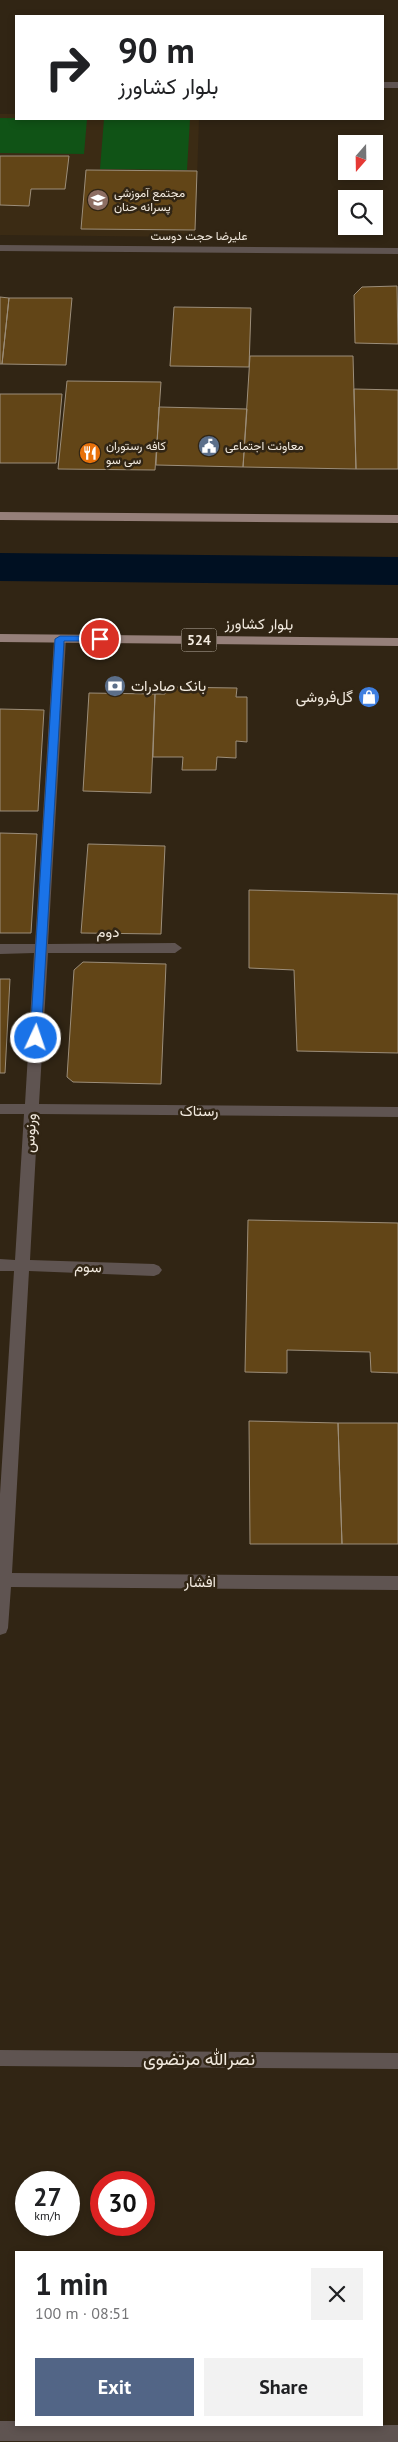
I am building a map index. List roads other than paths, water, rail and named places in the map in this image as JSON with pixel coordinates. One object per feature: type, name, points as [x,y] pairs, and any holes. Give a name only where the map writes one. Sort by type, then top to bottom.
[{"type":"main road","points":[[0,516],[398,519]]},
{"type":"main road","name":"بلوار کشاورز","points":[[0,638],[398,642]]},
{"type":"street","points":[[384,85],[398,85]]},
{"type":"street","name":"علیرضا حجت دوست","points":[[0,248],[398,251]]},
{"type":"street","name":"ورنوس","points":[[0,1628],[1,1580],[60,639]]},
{"type":"street","name":"دوم","points":[[0,949],[175,948]]},
{"type":"street","name":"رستاک","points":[[0,1109],[398,1112]]},
{"type":"street","name":"سوم","points":[[0,1265],[154,1270]]},
{"type":"street","name":"افشار","points":[[1,1580],[398,1583]]},
{"type":"street","name":"نصرالله مرتضوی","points":[[0,2058],[398,2061]]},
{"type":"street","points":[[0,2431],[398,2435]]},
{"type":"waterway","points":[[0,567],[398,571]]},
{"type":"place","name":"مجتمع آموزشی پسرانه حنان","points":[[98,200]]},
{"type":"place","name":"معاونت اجتماعی","points":[[209,446]]},
{"type":"place","name":"کافه رستوران سی سو","points":[[90,453]]},
{"type":"place","name":"بانک صادرات","points":[[115,686]]},
{"type":"place","name":"گل‌فروشی","points":[[369,697]]}]
